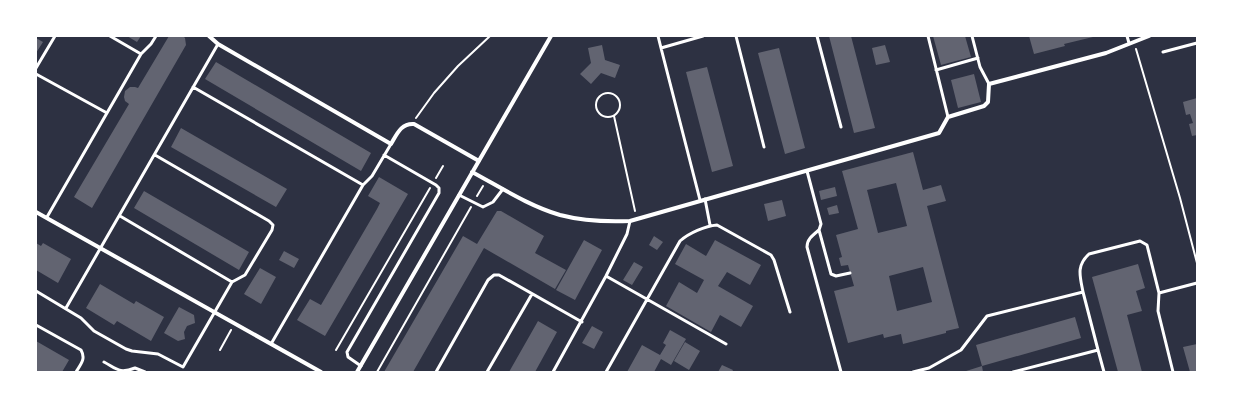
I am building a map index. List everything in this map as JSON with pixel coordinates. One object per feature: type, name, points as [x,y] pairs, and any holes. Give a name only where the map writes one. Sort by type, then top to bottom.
[{"type":"street","points":[[209,36],[218,44],[391,144],[402,127],[412,124],[478,161]]},
{"type":"street","points":[[357,372],[551,36]]},
{"type":"street","points":[[472,172],[536,206],[559,214],[596,221],[630,221],[939,133],[948,117],[984,106],[988,102],[989,84],[1106,53],[1149,36]]},
{"type":"street","points":[[36,212],[321,372]]},
{"type":"lane","points":[[36,68],[55,36]]},
{"type":"lane","points":[[110,36],[142,54]]},
{"type":"lane","points":[[47,217],[142,54],[156,36]]},
{"type":"lane","points":[[658,36],[710,225]]},
{"type":"lane","points":[[662,48],[703,36]]},
{"type":"lane","points":[[736,36],[764,148]]},
{"type":"lane","points":[[817,36],[841,127]]},
{"type":"lane","points":[[928,36],[948,117]]},
{"type":"lane","points":[[972,36],[980,67],[989,84]]},
{"type":"lane","points":[[1127,36],[1129,43]]},
{"type":"lane","points":[[1163,52],[1197,43]]},
{"type":"lane","points":[[66,308],[218,44]]},
{"type":"lane","points":[[936,70],[978,58]]},
{"type":"lane","points":[[36,74],[107,113]]},
{"type":"lane","points":[[193,87],[363,185]]},
{"type":"lane","points":[[271,344],[363,185],[372,176],[391,144]]},
{"type":"lane","points":[[155,155],[269,221],[272,225],[272,230],[245,275],[232,282],[180,372]]},
{"type":"lane","points":[[361,366],[348,357],[347,352],[439,192],[439,188],[433,183],[384,155]]},
{"type":"lane","points":[[807,171],[821,224],[818,230],[807,242],[807,247],[841,372]]},
{"type":"lane","points":[[459,195],[473,203],[483,206],[493,202],[503,189]]},
{"type":"lane","points":[[120,216],[232,282]]},
{"type":"lane","points":[[553,372],[582,322],[606,276],[627,234],[630,221]]},
{"type":"lane","points":[[606,372],[680,241],[710,225],[717,225],[771,255],[774,260],[790,312]]},
{"type":"lane","points":[[818,230],[831,274],[836,276],[850,272]]},
{"type":"lane","points":[[1104,372],[1083,292],[1080,266],[1089,254],[1140,242],[1147,245],[1159,293],[1158,311],[1173,372]]},
{"type":"lane","points":[[436,372],[489,278],[494,275],[499,275],[582,322]]},
{"type":"lane","points":[[606,276],[726,344]]},
{"type":"lane","points":[[1159,293],[1197,283]]},
{"type":"lane","points":[[36,291],[81,318],[94,331],[126,349],[158,354],[183,367]]},
{"type":"lane","points":[[913,372],[929,370],[960,350],[987,316],[1083,292]]},
{"type":"lane","points":[[487,372],[532,294]]},
{"type":"lane","points":[[36,325],[81,350],[84,354],[84,359],[76,372]]},
{"type":"lane","points":[[1013,372],[1098,350]]},
{"type":"lane","points":[[104,362],[120,371],[125,372],[135,368],[145,372]]},
{"type":"path","points":[[412,124],[434,93],[458,66],[490,36]]},
{"type":"path","points":[[1134,41],[1180,198],[1197,263]]},
{"type":"path","points":[[606,93],[614,95],[620,101],[619,110],[614,116],[602,116],[597,111],[597,99],[603,94],[606,93]]},
{"type":"path","points":[[614,116],[635,211]]},
{"type":"path","points":[[336,350],[443,166]]},
{"type":"path","points":[[377,372],[483,185]]},
{"type":"path","points":[[220,350],[236,324]]},
{"type":"building","points":[[127,36],[141,36],[137,42]]},
{"type":"building","points":[[169,36],[183,36],[185,38],[186,45],[92,208],[74,197],[129,104],[125,101],[125,91],[130,87],[138,88]]},
{"type":"building","points":[[829,36],[851,36],[875,128],[854,133]]},
{"type":"building","points":[[933,36],[965,36],[971,57],[941,65]]},
{"type":"building","points":[[1029,36],[1093,37],[1064,44],[1065,46],[1034,54]]},
{"type":"building","points":[[36,38],[43,42],[36,53]]},
{"type":"building","points":[[602,45],[605,60],[620,65],[615,78],[601,73],[591,84],[580,74],[591,63],[588,48]]},
{"type":"building","points":[[885,45],[890,62],[876,65],[872,48]]},
{"type":"building","points":[[779,48],[805,148],[785,154],[758,53]]},
{"type":"building","points":[[216,62],[371,153],[361,171],[205,79]]},
{"type":"building","points":[[707,67],[733,166],[712,172],[686,72]]},
{"type":"building","points":[[974,74],[981,102],[958,108],[951,80]]},
{"type":"building","points":[[1197,98],[1197,135],[1192,136],[1189,124],[1193,123],[1190,114],[1186,115],[1183,102]]},
{"type":"building","points":[[181,128],[287,189],[276,207],[171,147]]},
{"type":"building","points":[[913,152],[923,190],[941,185],[946,201],[927,206],[959,328],[946,331],[946,333],[903,344],[901,334],[884,338],[883,334],[848,343],[834,291],[854,286],[848,265],[841,266],[839,258],[842,257],[836,235],[858,229],[842,171]],"holes":[[[896,183],[907,226],[878,233],[867,190]],[[923,267],[932,302],[897,311],[889,276]]]},
{"type":"building","points":[[379,177],[408,194],[325,336],[297,320],[310,299],[321,305],[377,209],[380,203],[368,196]]},
{"type":"building","points":[[835,187],[837,196],[821,200],[819,191]]},
{"type":"building","points":[[144,191],[249,252],[239,270],[134,208]]},
{"type":"building","points":[[782,200],[786,216],[768,221],[764,204]]},
{"type":"building","points":[[837,205],[839,213],[829,215],[827,208]]},
{"type":"building","points":[[497,211],[501,211],[544,236],[535,253],[566,270],[555,289],[484,248],[413,372],[384,372],[463,236],[477,244]]},
{"type":"building","points":[[654,236],[663,242],[657,250],[649,245]]},
{"type":"building","points":[[584,240],[602,250],[575,300],[556,290]]},
{"type":"building","points":[[715,240],[761,265],[750,285],[727,272],[718,286],[753,306],[741,327],[720,315],[711,332],[666,306],[679,282],[697,293],[704,280],[675,264],[686,244],[706,256]]},
{"type":"building","points":[[36,243],[41,246],[43,243],[71,259],[58,283],[36,270]]},
{"type":"building","points":[[284,251],[299,259],[294,268],[279,260]]},
{"type":"building","points":[[634,262],[643,267],[632,285],[623,280]]},
{"type":"building","points":[[1138,264],[1145,288],[1136,291],[1142,311],[1127,315],[1142,372],[1118,372],[1092,277]]},
{"type":"building","points":[[260,268],[276,277],[261,304],[244,294]]},
{"type":"building","points":[[100,284],[134,304],[136,301],[164,317],[151,341],[117,321],[114,325],[86,308]]},
{"type":"building","points":[[179,307],[194,315],[195,323],[187,326],[184,332],[185,339],[178,341],[164,333]]},
{"type":"building","points":[[1075,317],[1081,338],[982,366],[976,345]]},
{"type":"building","points":[[538,321],[557,332],[535,372],[509,372]]},
{"type":"building","points":[[592,326],[603,332],[594,349],[582,343]]},
{"type":"building","points":[[670,330],[686,339],[671,365],[661,359],[654,372],[627,372],[642,345],[660,355],[666,345],[663,343]]},
{"type":"building","points":[[36,341],[69,360],[62,372],[36,372]]},
{"type":"building","points":[[685,342],[700,351],[689,370],[674,361]]},
{"type":"building","points":[[1197,344],[1197,372],[1190,372],[1183,347]]},
{"type":"building","points":[[722,365],[733,370],[732,372],[718,372]]},
{"type":"building","points":[[982,366],[983,372],[963,372]]}]
